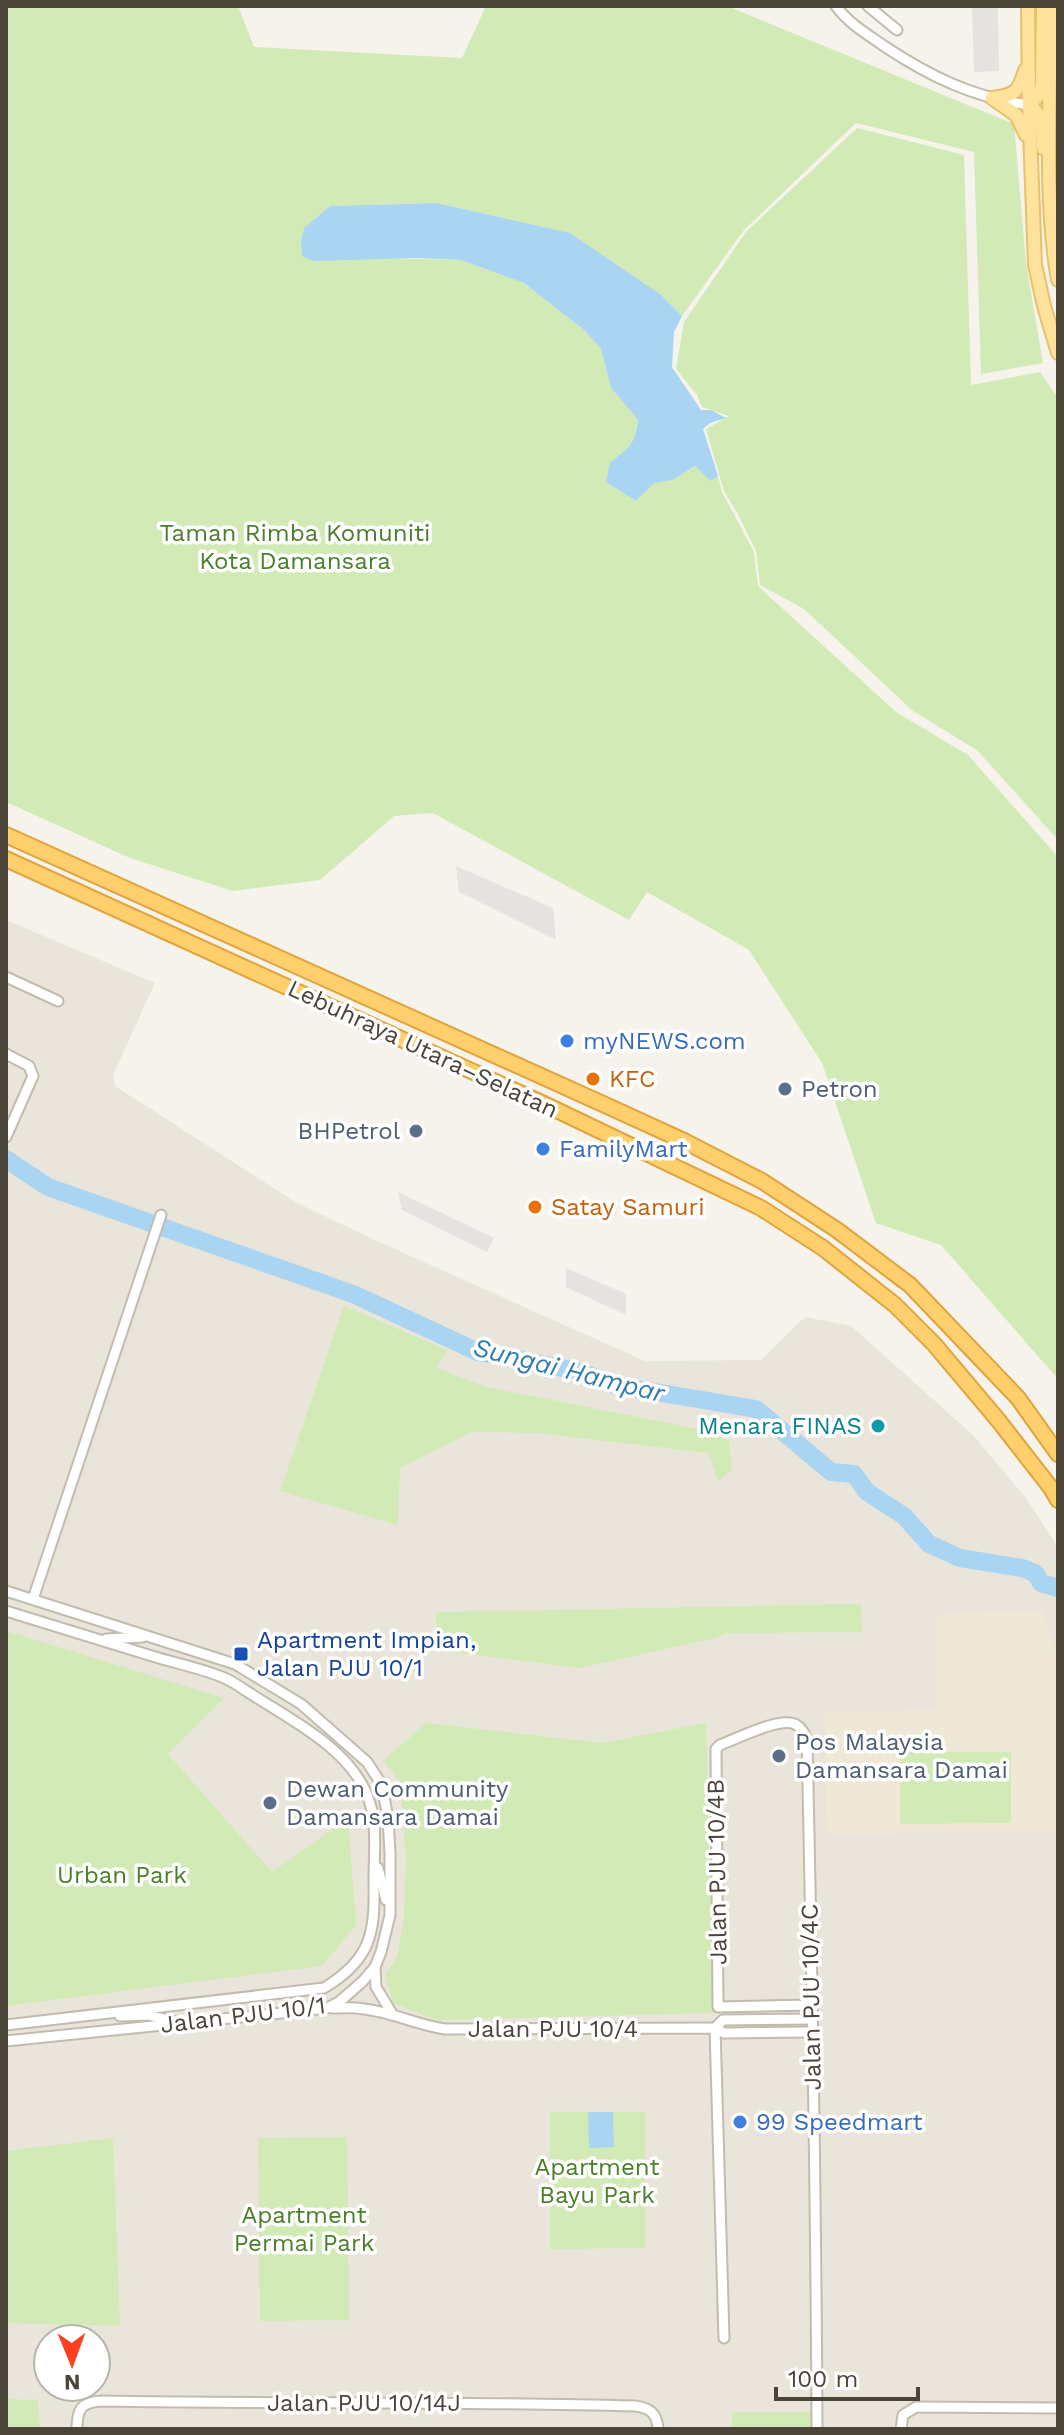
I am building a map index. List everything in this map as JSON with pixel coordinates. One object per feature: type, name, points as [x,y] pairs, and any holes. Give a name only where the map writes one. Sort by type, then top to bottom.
[{"type":"highway","name":"Lebuhraya Utara–Selatan","points":[[6,835],[575,1091],[762,1181],[837,1230],[910,1285],[1018,1398],[1058,1454]]},
{"type":"highway","name":"Lebuhraya Utara–Selatan","points":[[6,859],[544,1104],[761,1208],[823,1248],[895,1305],[934,1344],[998,1420],[1058,1500]]},
{"type":"main road","points":[[1028,6],[1035,265],[1058,353]]},
{"type":"main road","points":[[1029,105],[1039,95],[1042,86],[1043,6]]},
{"type":"main road","points":[[1051,6],[1051,229],[1058,280]]},
{"type":"main road","points":[[992,98],[1015,92],[1028,55]]},
{"type":"main road","points":[[992,98],[1021,121],[1031,150]]},
{"type":"main road","points":[[1029,105],[1040,117],[1044,168],[1050,187]]},
{"type":"street","points":[[836,6],[843,16],[925,73],[992,98],[1029,105]]},
{"type":"street","points":[[868,6],[897,30]]},
{"type":"street","points":[[6,977],[58,1001]]},
{"type":"street","points":[[6,1054],[29,1066],[33,1076],[6,1137]]},
{"type":"street","points":[[33,1599],[161,1215]]},
{"type":"street","name":"Jalan PJU 10/1","points":[[6,1591],[235,1664],[301,1704],[367,1762],[382,1785],[390,1853],[390,1915],[375,1967],[352,1992],[327,2008],[6,2041]]},
{"type":"street","name":"Jalan PJU 10/1","points":[[6,1611],[224,1678],[289,1718],[332,1750],[352,1770],[367,1792],[372,1818],[375,1914],[371,1934],[361,1956],[349,1971],[324,1988],[6,2025]]},
{"type":"street","points":[[99,1639],[149,1637]]},
{"type":"street","name":"Jalan PJU 10/4B","points":[[807,1739],[803,1730],[794,1723],[781,1723],[716,1749],[718,2007],[812,2005]]},
{"type":"street","name":"Jalan PJU 10/4C","points":[[807,1739],[817,2429]]},
{"type":"street","points":[[374,1853],[390,1915]]},
{"type":"street","points":[[375,1967],[376,1987],[393,2015]]},
{"type":"street","name":"Jalan PJU 10/4","points":[[327,2008],[364,2009],[445,2029],[715,2028],[724,2033],[812,2032]]},
{"type":"street","points":[[65,2019],[148,2015],[179,2024]]},
{"type":"street","name":"Jalan PJU 10/4","points":[[715,2028],[723,2020],[812,2019]]},
{"type":"street","points":[[715,2028],[724,2338]]},
{"type":"street","name":"Jalan PJU 10/14J","points":[[77,2429],[80,2407],[84,2403],[102,2401],[635,2406],[655,2415],[658,2429]]},
{"type":"street","points":[[901,2429],[903,2415],[916,2407],[1058,2408]]},
{"type":"shaded area","points":[[972,6],[998,6],[999,71],[974,72]]},
{"type":"shaded area","points":[[456,866],[553,908],[556,940],[459,892]]},
{"type":"shaded area","points":[[6,920],[155,983],[113,1075],[115,1086],[295,1202],[645,1361],[761,1360],[805,1317],[851,1326],[973,1435],[1026,1498],[1058,1547],[1058,2429],[6,2429]]},
{"type":"shaded area","points":[[398,1192],[494,1238],[487,1252],[402,1210]]},
{"type":"shaded area","points":[[566,1268],[626,1294],[626,1315],[566,1287]]},
{"type":"shaded area","points":[[1042,1610],[1058,1657],[1058,1832],[827,1834],[825,1712],[936,1710],[935,1615]]},
{"type":"green space","name":"Taman Rimba Komuniti Kota Damansara","points":[[6,6],[238,6],[254,47],[462,58],[486,6],[727,6],[1014,124],[1026,264],[1043,363],[981,374],[974,152],[856,123],[744,230],[682,316],[660,294],[570,233],[437,203],[330,206],[304,228],[301,242],[302,256],[461,260],[524,283],[584,330],[601,349],[611,388],[638,420],[630,445],[610,462],[621,491],[636,501],[654,483],[673,480],[696,466],[711,480],[718,476],[722,492],[754,552],[758,586],[896,712],[968,755],[1058,857],[1058,1379],[941,1245],[876,1223],[822,1063],[749,950],[647,892],[629,920],[433,813],[394,816],[320,880],[233,891],[130,858],[6,802]]},
{"type":"green space","points":[[857,128],[964,155],[971,385],[1040,372],[1058,398],[1058,840],[977,750],[913,711],[804,609],[760,585],[756,551],[724,491],[706,429],[729,416],[702,407],[697,395],[676,369],[684,322],[746,232]]},
{"type":"green space","points":[[344,1306],[447,1350],[436,1368],[486,1387],[708,1431],[729,1441],[732,1469],[718,1482],[709,1453],[537,1433],[472,1432],[400,1468],[398,1525],[280,1491]]},
{"type":"green space","points":[[861,1604],[862,1632],[726,1633],[580,1668],[437,1650],[436,1612]]},
{"type":"green space","name":"Urban Park","points":[[6,1631],[224,1698],[168,1754],[272,1872],[348,1818],[356,1925],[322,1966],[6,2006]]},
{"type":"green space","points":[[426,1723],[602,1743],[706,1723],[714,2013],[437,2020],[393,2003],[385,1975],[397,1957],[404,1919],[406,1856],[400,1783],[384,1760]]},
{"type":"green space","points":[[900,1752],[1011,1752],[1011,1823],[900,1824]]},
{"type":"green space","name":"Apartment Bayu Park","points":[[550,2112],[645,2112],[645,2248],[550,2249]]},
{"type":"green space","name":"Apartment Permai Park","points":[[347,2137],[349,2320],[260,2321],[258,2138]]},
{"type":"green space","points":[[113,2138],[120,2326],[112,2326],[112,2323],[6,2323],[6,2151]]},
{"type":"green space","points":[[6,2399],[38,2403],[40,2429],[6,2429]]},
{"type":"green space","points":[[732,2412],[810,2412],[810,2429],[732,2429]]},
{"type":"water","points":[[437,203],[570,233],[660,294],[682,316],[674,332],[672,367],[701,410],[711,410],[726,418],[703,429],[718,476],[711,481],[695,466],[673,480],[654,483],[636,501],[606,482],[610,462],[630,445],[638,420],[611,388],[601,349],[584,330],[524,283],[461,260],[313,261],[302,256],[304,228],[330,206]]},
{"type":"water","points":[[588,2112],[613,2112],[614,2147],[589,2148]]},
{"type":"waterway","name":"Sungai Hampar","points":[[6,1159],[48,1187],[353,1294],[478,1352],[578,1371],[614,1385],[756,1409],[831,1472],[854,1474],[867,1492],[904,1516],[929,1544],[960,1558],[1022,1568],[1035,1573],[1041,1583],[1058,1588]]},
{"type":"place","name":"myNEWS.com","points":[[567,1041]]},
{"type":"place","name":"KFC","points":[[593,1079]]},
{"type":"place","name":"Petron","points":[[785,1089]]},
{"type":"place","name":"BHPetrol","points":[[416,1131]]},
{"type":"place","name":"FamilyMart","points":[[543,1149]]},
{"type":"place","name":"Satay Samuri","points":[[535,1207]]},
{"type":"place","name":"Menara FINAS","points":[[878,1426]]},
{"type":"place","name":"Apartment Impian, Jalan PJU 10/1","points":[[241,1654]]},
{"type":"place","name":"Pos Malaysia Damansara Damai","points":[[779,1756]]},
{"type":"place","name":"Dewan Community Damansara Damai","points":[[270,1803]]},
{"type":"place","name":"99 Speedmart","points":[[740,2122]]}]
